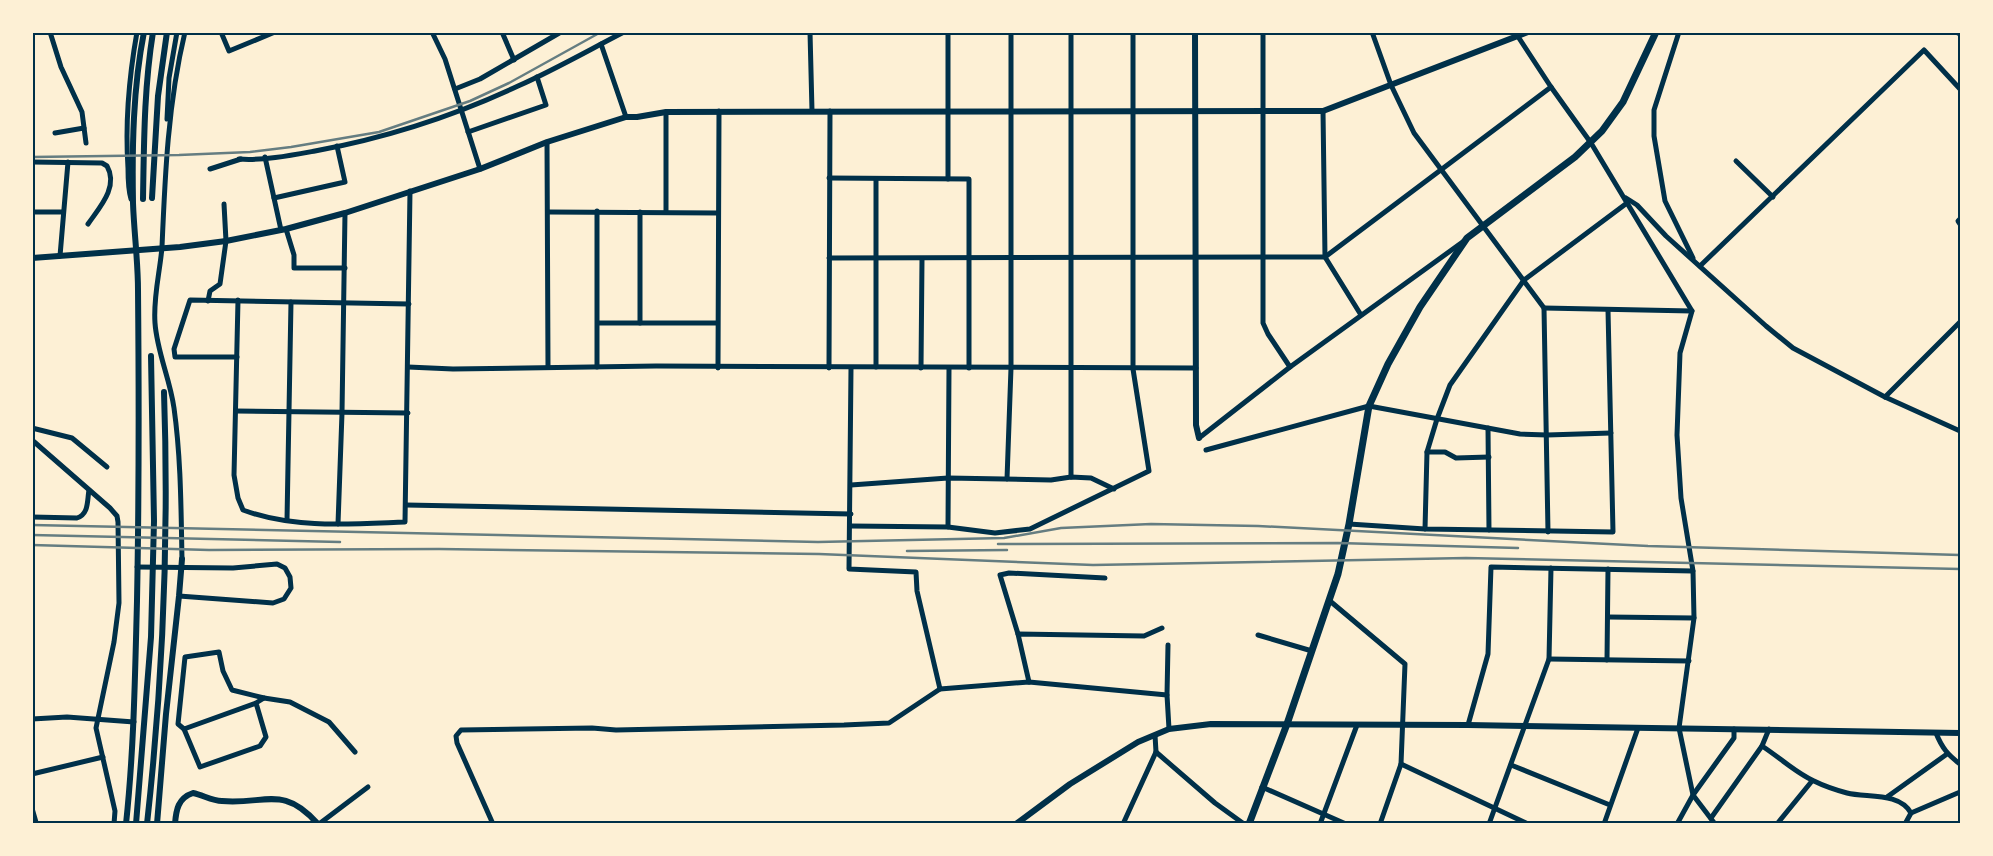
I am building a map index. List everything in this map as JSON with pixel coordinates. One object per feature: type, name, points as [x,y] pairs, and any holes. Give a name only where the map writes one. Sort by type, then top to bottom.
[{"type":"main road","points":[[1249,824],[1287,724],[1330,601],[1349,524],[1369,406],[1388,364],[1420,307],[1467,238],[1591,143],[1602,131],[1622,102],[1656,32]]},
{"type":"street","points":[[50,32],[61,67],[82,112],[86,143]]},
{"type":"street","points":[[133,204],[130,195],[127,136],[131,73],[137,32]]},
{"type":"street","points":[[126,824],[134,722],[139,444],[137,250],[133,204],[134,115],[144,32]]},
{"type":"street","points":[[143,199],[143,129],[147,80],[154,32]]},
{"type":"street","points":[[152,198],[157,105],[167,32]]},
{"type":"street","points":[[168,140],[167,107],[176,32]]},
{"type":"street","points":[[157,824],[182,559],[174,406],[159,349],[154,321],[157,278],[162,248],[163,191],[172,96],[184,32]]},
{"type":"street","points":[[221,32],[230,51],[275,32]]},
{"type":"street","points":[[432,32],[445,59],[480,169]]},
{"type":"street","points":[[502,32],[514,60]]},
{"type":"street","points":[[455,89],[480,79],[554,34],[561,32]]},
{"type":"street","points":[[210,169],[241,159],[298,154],[384,136],[460,111],[537,77],[624,32]]},
{"type":"street","points":[[810,32],[812,111]]},
{"type":"street","points":[[948,32],[948,179]]},
{"type":"street","points":[[1007,479],[1011,368],[1011,32]]},
{"type":"street","points":[[1071,32],[1071,477]]},
{"type":"street","points":[[851,526],[948,527],[995,533],[1030,529],[1149,472],[1133,368],[1133,32]]},
{"type":"street","points":[[1195,32],[1196,425],[1199,438],[1290,367],[1467,238]]},
{"type":"street","points":[[1263,32],[1263,323],[1290,367]]},
{"type":"street","points":[[1372,32],[1391,85],[1414,134],[1544,308],[1548,435],[1548,532]]},
{"type":"street","points":[[32,258],[226,241],[284,230],[345,213],[480,169],[547,142],[626,117],[666,112],[719,111],[1323,111],[1516,35],[1528,32]]},
{"type":"street","points":[[1679,32],[1654,110],[1654,136],[1665,201],[1694,261]]},
{"type":"street","points":[[1956,32],[1960,34]]},
{"type":"street","points":[[1516,35],[1550,88],[1591,143],[1692,311],[1680,353],[1677,435],[1681,498],[1693,572],[1694,618],[1679,728],[1692,795],[1713,821],[1762,746],[1769,729]]},
{"type":"street","points":[[601,44],[626,117]]},
{"type":"street","points":[[1700,266],[1924,50],[1960,89]]},
{"type":"street","points":[[468,132],[546,105],[537,77]]},
{"type":"street","points":[[829,258],[1325,257],[1550,88]]},
{"type":"street","points":[[718,368],[719,111]]},
{"type":"street","points":[[829,368],[830,111]]},
{"type":"street","points":[[1323,111],[1325,257],[1362,315]]},
{"type":"street","points":[[666,112],[666,212]]},
{"type":"street","points":[[55,133],[84,128]]},
{"type":"street","points":[[547,142],[548,367]]},
{"type":"street","points":[[274,198],[345,182],[337,146]]},
{"type":"street","points":[[265,158],[274,198],[294,255],[294,268],[345,268]]},
{"type":"street","points":[[1736,161],[1773,197]]},
{"type":"street","points":[[32,162],[102,163],[109,169],[111,184],[108,194],[88,224]]},
{"type":"street","points":[[60,256],[68,162]]},
{"type":"street","points":[[829,178],[969,179],[969,368]]},
{"type":"street","points":[[876,179],[876,368]]},
{"type":"street","points":[[238,300],[234,475],[238,498],[243,510],[286,520],[338,524],[405,522],[410,191]]},
{"type":"street","points":[[1626,200],[1637,205],[1666,236],[1793,348],[1884,397],[1960,431]]},
{"type":"street","points":[[1425,530],[1427,452],[1437,418],[1450,386],[1524,280],[1626,200]]},
{"type":"street","points":[[208,301],[210,291],[220,284],[226,241],[224,204]]},
{"type":"street","points":[[597,211],[597,367]]},
{"type":"street","points":[[32,212],[63,212]]},
{"type":"street","points":[[548,212],[718,213]]},
{"type":"street","points":[[640,212],[640,323]]},
{"type":"street","points":[[338,524],[345,213]]},
{"type":"street","points":[[1960,219],[1958,222],[1960,224]]},
{"type":"street","points":[[921,368],[922,258]]},
{"type":"street","points":[[237,357],[175,357],[174,349],[190,300],[409,304]]},
{"type":"street","points":[[286,520],[291,302]]},
{"type":"street","points":[[1544,308],[1692,311]]},
{"type":"street","points":[[1349,524],[1425,530],[1613,532],[1608,310]]},
{"type":"street","points":[[1884,397],[1960,322]]},
{"type":"street","points":[[598,323],[717,323]]},
{"type":"street","points":[[136,824],[151,637],[154,521],[151,356]]},
{"type":"street","points":[[408,367],[453,369],[548,367],[1196,368]]},
{"type":"street","points":[[851,368],[851,526],[849,569],[916,572],[917,591],[940,689]]},
{"type":"street","points":[[948,527],[949,368]]},
{"type":"street","points":[[147,824],[154,756],[164,609],[166,471],[164,392]]},
{"type":"street","points":[[1206,450],[1369,406],[1520,434],[1611,433]]},
{"type":"street","points":[[236,411],[408,413]]},
{"type":"street","points":[[32,428],[72,438],[107,466]]},
{"type":"street","points":[[1488,428],[1489,530]]},
{"type":"street","points":[[32,440],[117,516],[118,603],[114,642],[96,728],[115,811],[114,824]]},
{"type":"street","points":[[1427,452],[1445,452],[1456,458],[1489,457]]},
{"type":"street","points":[[850,484],[948,478],[1050,480],[1071,477],[1091,478],[1114,489]]},
{"type":"street","points":[[32,516],[77,518],[84,516],[89,490]]},
{"type":"street","points":[[406,505],[851,514]]},
{"type":"street","points":[[137,567],[233,568],[277,564],[285,568],[290,578],[291,588],[284,598],[273,603],[179,596]]},
{"type":"street","points":[[1468,725],[1488,654],[1491,567],[1693,572]]},
{"type":"street","points":[[1489,824],[1549,659],[1551,568]]},
{"type":"street","points":[[1607,660],[1608,570]]},
{"type":"street","points":[[1029,682],[1018,634],[1000,575],[1009,573],[1105,578]]},
{"type":"street","points":[[1330,601],[1404,664],[1401,764],[1380,824]]},
{"type":"street","points":[[1608,618],[1694,618]]},
{"type":"street","points":[[1018,634],[1144,636],[1162,628]]},
{"type":"street","points":[[1258,635],[1312,651]]},
{"type":"street","points":[[1168,645],[1167,695],[1169,728]]},
{"type":"street","points":[[256,703],[266,738],[260,746],[200,767],[184,729],[178,724],[185,657],[219,652],[223,671],[232,690],[290,702],[329,722],[355,752]]},
{"type":"street","points":[[1549,659],[1689,661]]},
{"type":"street","points":[[493,824],[457,743],[456,736],[461,730],[592,728],[626,730],[889,723],[940,689],[1029,682],[1167,695]]},
{"type":"street","points":[[184,729],[256,703],[264,698]]},
{"type":"street","points":[[32,719],[99,719],[134,722]]},
{"type":"street","points":[[1016,824],[1070,784],[1138,742],[1169,728],[1211,724],[1468,725],[1960,733]]},
{"type":"street","points":[[1320,824],[1357,725]]},
{"type":"street","points":[[1604,824],[1638,728]]},
{"type":"street","points":[[1677,824],[1692,795],[1734,738],[1734,729]]},
{"type":"street","points":[[1936,733],[1941,747],[1960,764]]},
{"type":"street","points":[[1123,824],[1156,752],[1155,735]]},
{"type":"street","points":[[1762,746],[1812,781],[1846,793],[1887,797],[1909,809],[1912,813]]},
{"type":"street","points":[[1156,752],[1215,803],[1244,824]]},
{"type":"street","points":[[1887,797],[1947,754]]},
{"type":"street","points":[[32,774],[103,757]]},
{"type":"street","points":[[1401,764],[1528,824]]},
{"type":"street","points":[[1511,765],[1610,805]]},
{"type":"street","points":[[1787,824],[1779,821],[1812,781]]},
{"type":"street","points":[[175,824],[178,805],[183,799],[193,793],[223,802],[279,799],[296,803],[306,810],[318,824],[368,787]]},
{"type":"street","points":[[1262,787],[1346,824]]},
{"type":"street","points":[[1905,824],[1912,813],[1960,792]]},
{"type":"street","points":[[32,810],[36,824]]},
{"type":"railway","points":[[32,157],[250,152],[379,132],[470,101],[509,83],[601,32]]},
{"type":"railway","points":[[32,525],[818,542],[1004,538],[1061,528],[1151,524],[1258,526],[1648,546],[1960,555]]},
{"type":"railway","points":[[32,535],[340,542]]},
{"type":"railway","points":[[998,544],[1338,543],[1518,548]]},
{"type":"railway","points":[[32,545],[209,550],[439,549],[819,554],[1093,565],[1466,558],[1960,569]]},
{"type":"railway","points":[[907,551],[1007,550]]}]
